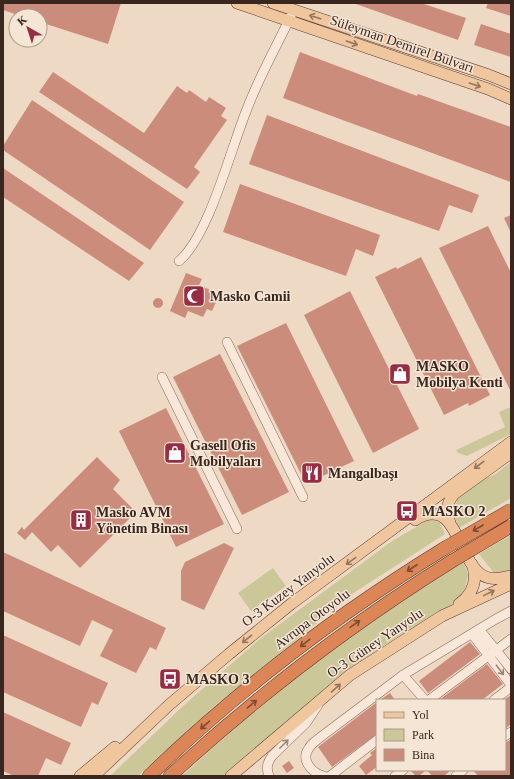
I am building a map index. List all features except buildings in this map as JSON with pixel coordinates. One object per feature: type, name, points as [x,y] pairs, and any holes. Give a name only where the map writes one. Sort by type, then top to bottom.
[{"type":"highway","name":"Avrupa Otoyolu","points":[[149,776],[222,710],[306,643],[371,596],[445,548],[511,510]]},
{"type":"highway","name":"Avrupa Otoyolu","points":[[170,776],[238,716],[325,646],[388,601],[511,526]]},
{"type":"main road","name":"Süleyman Demirel Bulvarı","points":[[237,3],[488,89],[511,99]]},
{"type":"main road","name":"Süleyman Demirel Bulvarı","points":[[273,3],[489,75],[511,84]]},
{"type":"main road","name":"O-3 Kuzey Yanyolu","points":[[94,776],[169,706],[229,654],[291,604],[383,538],[511,442]]},
{"type":"main road","points":[[452,528],[446,509],[450,499],[454,494],[511,453]]},
{"type":"main road","points":[[383,538],[424,514],[440,514],[452,528],[471,561],[481,573],[488,578],[511,576]]},
{"type":"main road","points":[[442,616],[465,600],[474,587],[476,579],[471,561]]},
{"type":"main road","name":"O-3 Güney Yanyolu","points":[[231,776],[350,675],[442,616],[511,584]]},
{"type":"main road","points":[[80,776],[169,706]]},
{"type":"main road","points":[[243,776],[262,756],[274,740]]},
{"type":"street","points":[[179,261],[187,255],[198,236],[212,205],[247,109],[294,10]]},
{"type":"street","points":[[227,342],[303,497]]},
{"type":"street","points":[[162,377],[237,529]]},
{"type":"street","points":[[324,776],[310,769],[306,759],[308,748],[402,675],[511,611]]},
{"type":"street","points":[[475,632],[493,654],[511,686],[495,699]]},
{"type":"street","points":[[430,699],[493,654],[511,639]]},
{"type":"street","points":[[493,654],[511,669]]},
{"type":"street","points":[[402,675],[424,699]]},
{"type":"street","points":[[269,776],[266,769],[272,756],[306,723],[323,699]]},
{"type":"street","points":[[330,776],[376,741]]},
{"type":"green space","points":[[511,407],[511,434],[467,456],[458,453],[456,450],[505,427],[499,412]]},
{"type":"green space","points":[[511,462],[511,498],[459,528],[453,512],[458,497],[480,480],[494,475]]},
{"type":"green space","points":[[430,519],[440,523],[445,534],[355,592],[212,708],[138,776],[110,776],[183,706],[261,638],[392,541]]},
{"type":"green space","points":[[511,535],[511,571],[494,573],[479,554]]},
{"type":"green space","points":[[463,562],[468,574],[464,594],[447,608],[386,644],[349,670],[225,776],[182,776],[266,701],[335,646],[407,597]]},
{"type":"green space","points":[[273,568],[286,586],[251,611],[238,593]]},
{"type":"place","name":"Masko Camii","points":[[194,296]]},
{"type":"place","name":"MASKO Mobilya Kenti","points":[[400,374]]},
{"type":"place","name":"Gasell Ofis Mobilyaları","points":[[175,453]]},
{"type":"place","name":"Mangalbaşı","points":[[312,473]]},
{"type":"place","name":"MASKO 2","points":[[407,511]]},
{"type":"place","name":"Masko AVM Yönetim Binası","points":[[81,520]]},
{"type":"place","name":"MASKO 3","points":[[170,679]]}]
